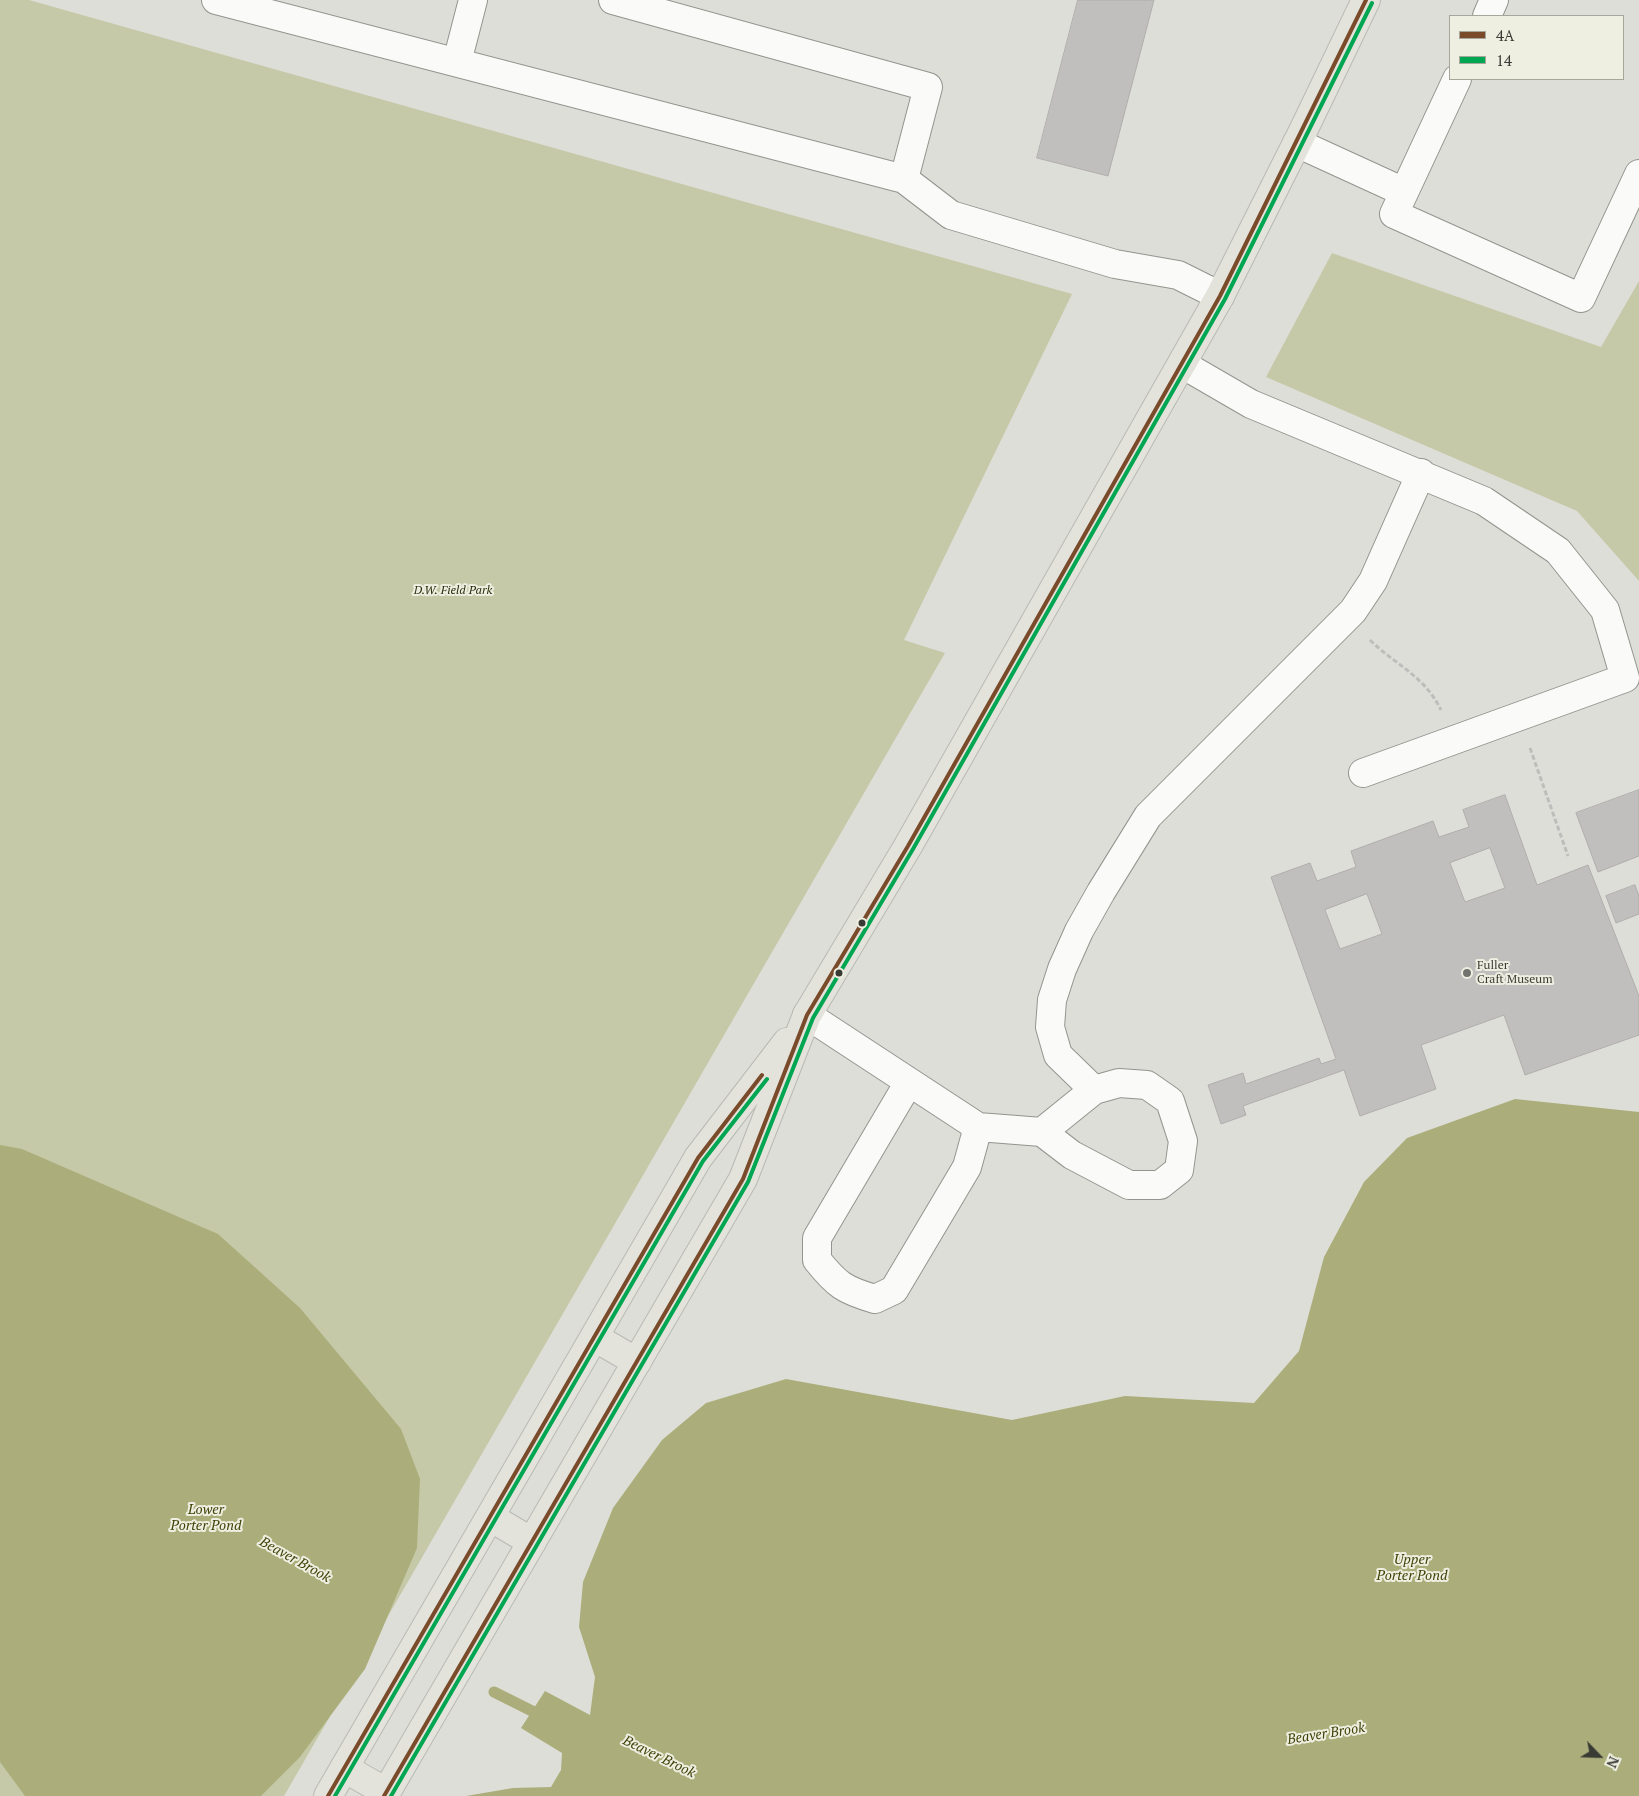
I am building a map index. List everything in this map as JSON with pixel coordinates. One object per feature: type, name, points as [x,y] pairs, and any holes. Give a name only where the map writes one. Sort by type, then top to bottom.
[{"type":"main road","points":[[328,1796],[698,1158],[808,1015],[912,838],[1220,296],[1366,0]]},
{"type":"main road","points":[[344,1768],[385,1794],[743,1179],[808,1015]]},
{"type":"main road","points":[[594,1337],[637,1362]]},
{"type":"main road","points":[[490,1517],[532,1542]]},
{"type":"lane","points":[[216,0],[904,179],[951,215],[1115,264],[1178,275],[1220,296]]},
{"type":"lane","points":[[457,62],[473,0]]},
{"type":"lane","points":[[614,0],[928,87],[904,179]]},
{"type":"lane","points":[[1487,15],[1494,0]]},
{"type":"lane","points":[[1458,80],[1394,214],[1581,298],[1639,174]]},
{"type":"lane","points":[[1297,143],[1404,192]]},
{"type":"lane","points":[[1182,364],[1250,404],[1422,473],[1484,501],[1558,551],[1605,610],[1625,678],[1363,773]]},
{"type":"lane","points":[[1094,1090],[1058,1055],[1050,1027],[1052,1000],[1062,969],[1079,931],[1100,892],[1148,816],[1353,611],[1373,581],[1422,473]]},
{"type":"lane","points":[[808,1015],[978,1127],[1042,1132],[1072,1155],[1129,1185],[1160,1185],[1179,1170],[1183,1141],[1170,1101],[1147,1085],[1119,1083],[1094,1090],[1042,1132]]},
{"type":"lane","points":[[909,1082],[817,1238],[817,1260],[836,1283],[856,1294],[875,1299],[894,1290],[967,1167],[978,1127]]},
{"type":"path","points":[[1380,650],[1428,687],[1443,714]]},
{"type":"path","points":[[1518,717],[1568,856]]},
{"type":"green space","name":"D.W. Field Park","points":[[0,0],[29,0],[1072,294],[904,640],[945,653],[284,1796],[0,1796]]},
{"type":"green space","points":[[1332,253],[1601,347],[1639,281],[1639,581],[1577,511],[1266,377]]},
{"type":"water","name":"Upper Porter Pond","points":[[1515,1099],[1639,1112],[1639,1796],[466,1796],[513,1788],[551,1787],[561,1770],[562,1753],[521,1728],[545,1691],[590,1715],[595,1677],[579,1627],[583,1582],[613,1508],[662,1440],[706,1403],[786,1379],[1012,1420],[1125,1396],[1254,1403],[1299,1351],[1324,1257],[1364,1182],[1407,1138]]},
{"type":"water","name":"Lower Porter Pond","points":[[0,1145],[22,1149],[218,1234],[300,1308],[401,1429],[420,1479],[417,1548],[365,1669],[300,1757],[261,1796],[25,1796],[0,1762]]},
{"type":"building","points":[[1078,0],[1154,0],[1108,176],[1037,158]]},
{"type":"building","points":[[1639,790],[1639,856],[1598,872],[1576,813]]},
{"type":"building","name":"Fuller Craft Museum","points":[[1505,795],[1537,885],[1588,865],[1639,996],[1639,1035],[1525,1075],[1504,1015],[1421,1045],[1436,1089],[1360,1116],[1344,1070],[1243,1106],[1246,1115],[1221,1124],[1208,1085],[1243,1073],[1246,1084],[1319,1058],[1321,1064],[1336,1059],[1271,877],[1310,863],[1317,881],[1356,867],[1351,851],[1433,821],[1439,837],[1469,827],[1463,810]],"holes":[[[1490,848],[1505,888],[1465,902],[1450,863]],[[1367,894],[1382,934],[1340,949],[1325,910]]]},
{"type":"building","points":[[1635,885],[1639,896],[1639,914],[1616,923],[1606,896]]},
{"type":"waterway","name":"Beaver Brook","points":[[494,1692],[544,1717]]},
{"type":"transit line","name":"4A","points":[[384,1796],[743,1179],[807,1015],[908,846],[1220,296],[1366,0]]},
{"type":"transit line","name":"14","points":[[391,1796],[748,1182],[813,1018],[913,849],[1225,299],[1372,3]]},
{"type":"transit line","name":"4A","points":[[328,1796],[698,1158],[762,1075]]},
{"type":"transit line","name":"14","points":[[335,1796],[703,1161],[767,1079]]},
{"type":"place","name":"Fuller Craft Museum","points":[[1467,973]]}]
